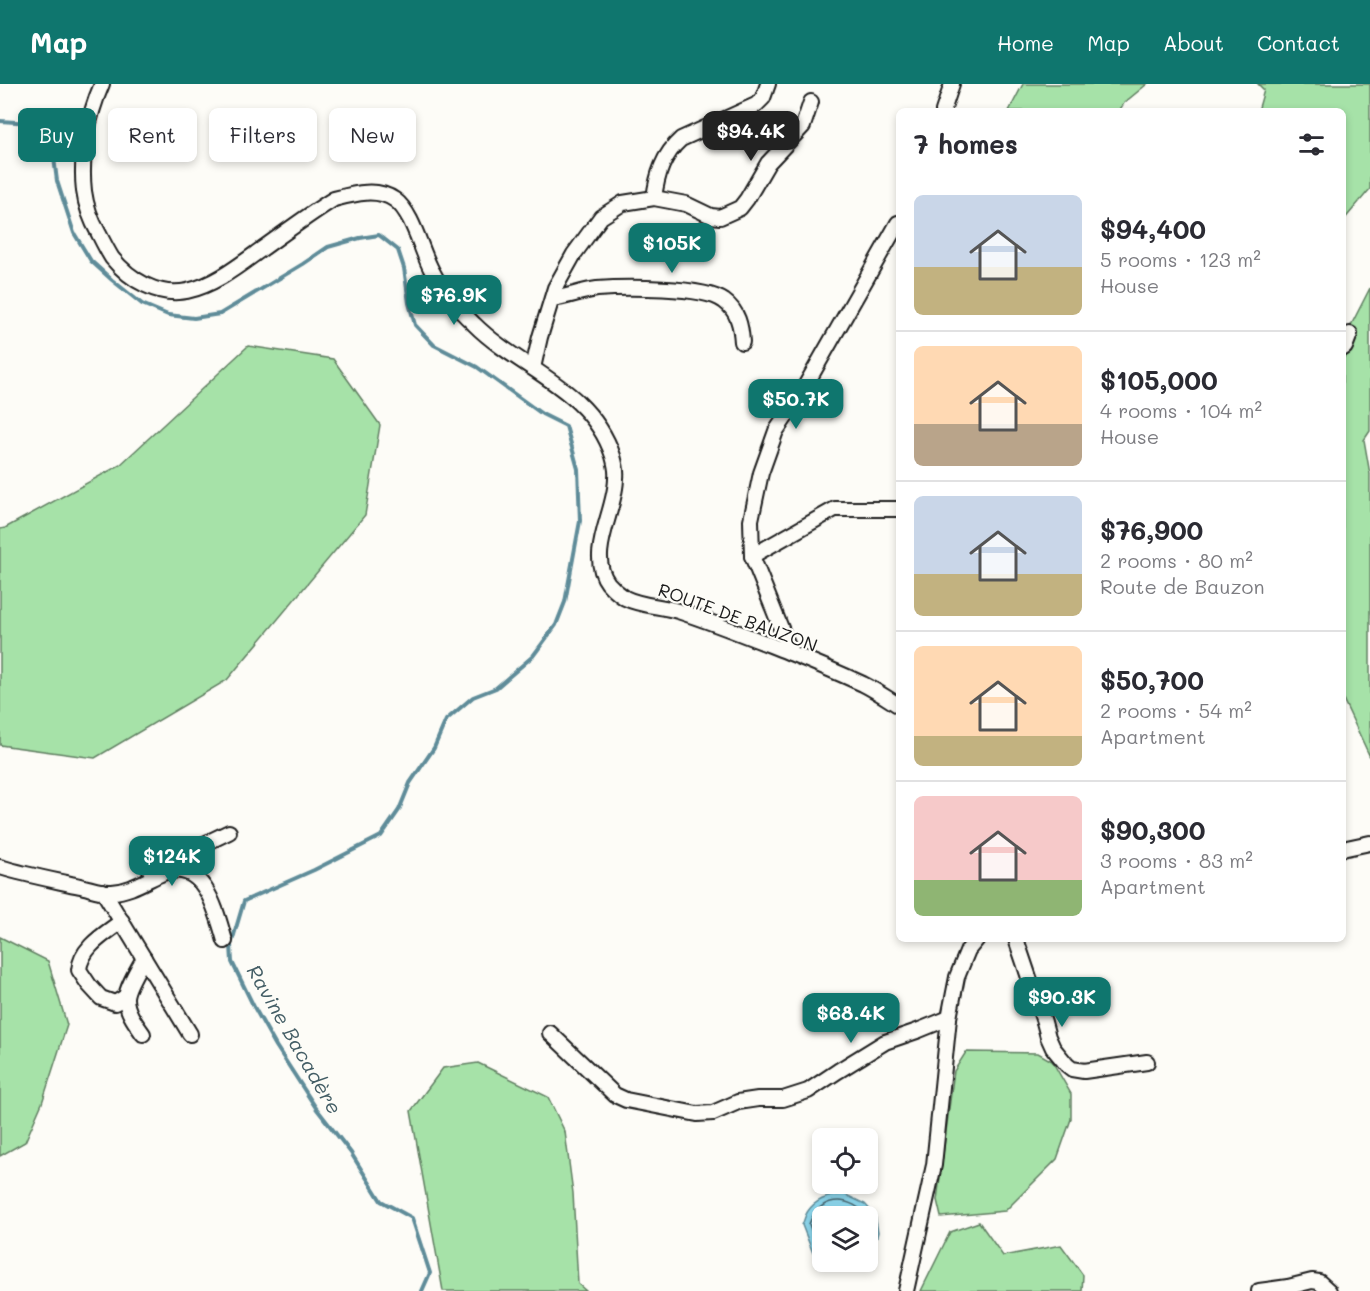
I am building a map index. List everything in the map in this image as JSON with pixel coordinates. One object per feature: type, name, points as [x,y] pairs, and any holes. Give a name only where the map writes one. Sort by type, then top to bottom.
[{"type":"street","name":"ROUTE DE BAUZON","points":[[102,84],[92,113],[84,153],[83,176],[86,204],[112,257],[123,270],[153,289],[174,293],[189,290],[221,277],[334,199],[369,192],[384,194],[394,199],[407,213],[432,272],[455,304],[484,334],[510,354],[556,383],[588,414],[608,445],[613,458],[616,480],[599,559],[607,582],[616,592],[627,599],[679,612],[791,653],[864,685],[896,704]]},
{"type":"street","points":[[654,198],[656,178],[670,148],[681,139],[756,105],[763,98],[768,84]]},
{"type":"street","points":[[944,108],[952,84]]},
{"type":"street","points":[[533,368],[555,288],[574,254],[601,218],[623,203],[654,198],[686,204],[711,216],[720,217],[740,208],[768,163],[803,126],[811,102]]},
{"type":"street","points":[[791,653],[752,556],[751,520],[761,473],[776,431],[799,397],[896,226]]},
{"type":"street","points":[[552,299],[594,290],[639,287],[692,291],[711,295],[724,300],[733,310],[741,325],[742,342]]},
{"type":"street","points":[[1346,344],[1350,334]]},
{"type":"street","points":[[752,556],[835,509],[896,509]]},
{"type":"street","points":[[106,892],[229,832]]},
{"type":"street","points":[[1346,848],[1370,843]]},
{"type":"street","points":[[0,867],[106,892],[134,888],[174,870],[188,873],[199,881],[210,895],[225,941]]},
{"type":"street","points":[[106,892],[190,1034]]},
{"type":"street","points":[[122,921],[95,942],[84,954],[79,970],[101,998],[115,1003],[125,998]]},
{"type":"street","points":[[906,1291],[934,1165],[949,1018],[957,977],[968,950],[975,942]]},
{"type":"street","points":[[1017,942],[1048,1037],[1053,1048],[1072,1070],[1084,1071],[1147,1062]]},
{"type":"street","points":[[143,1034],[128,1010],[125,998],[132,979],[144,958]]},
{"type":"street","points":[[550,1033],[615,1095],[626,1100],[698,1114],[713,1113],[738,1102],[758,1098],[783,1099],[808,1091],[885,1042],[949,1018]]},
{"type":"street","points":[[1259,1291],[1312,1281],[1319,1282],[1329,1291]]},
{"type":"green space","points":[[1023,84],[1147,84],[1121,108],[1011,108]]},
{"type":"green space","points":[[1258,84],[1370,84],[1370,189],[1346,217],[1346,108],[1259,108],[1264,90]]},
{"type":"green space","points":[[1370,288],[1370,431],[1364,440],[1370,474],[1370,757],[1346,705],[1346,335]]},
{"type":"green space","points":[[248,346],[333,359],[380,425],[365,515],[227,680],[95,758],[0,745],[0,529],[120,465]]},
{"type":"green space","points":[[0,937],[48,961],[67,1025],[42,1103],[25,1142],[0,1156]]},
{"type":"green space","points":[[966,1052],[1038,1053],[1052,1061],[1071,1094],[1071,1119],[1057,1159],[1005,1211],[941,1217],[937,1200],[954,1071]]},
{"type":"green space","points":[[478,1063],[548,1097],[565,1132],[573,1193],[578,1284],[586,1291],[443,1291],[411,1111],[443,1068]]},
{"type":"green space","points":[[979,1222],[1003,1256],[1061,1245],[1083,1275],[1082,1291],[921,1291],[950,1232]]},
{"type":"water","points":[[844,1194],[867,1206],[812,1206],[829,1197]]},
{"type":"water","points":[[812,1206],[812,1250],[802,1225]]},
{"type":"waterway","name":"Ravine Bacadère","points":[[0,121],[31,123],[39,130],[53,150],[57,181],[74,233],[91,261],[142,304],[168,315],[194,318],[220,314],[328,247],[379,235],[398,250],[404,268],[415,325],[434,345],[477,367],[542,414],[566,426],[578,469],[580,521],[565,602],[556,625],[533,656],[496,688],[473,697],[446,720],[434,748],[410,783],[399,810],[381,836],[314,870],[244,901],[231,945],[232,962],[254,1007],[316,1108],[351,1153],[381,1201],[412,1218],[430,1273],[422,1291]]}]
